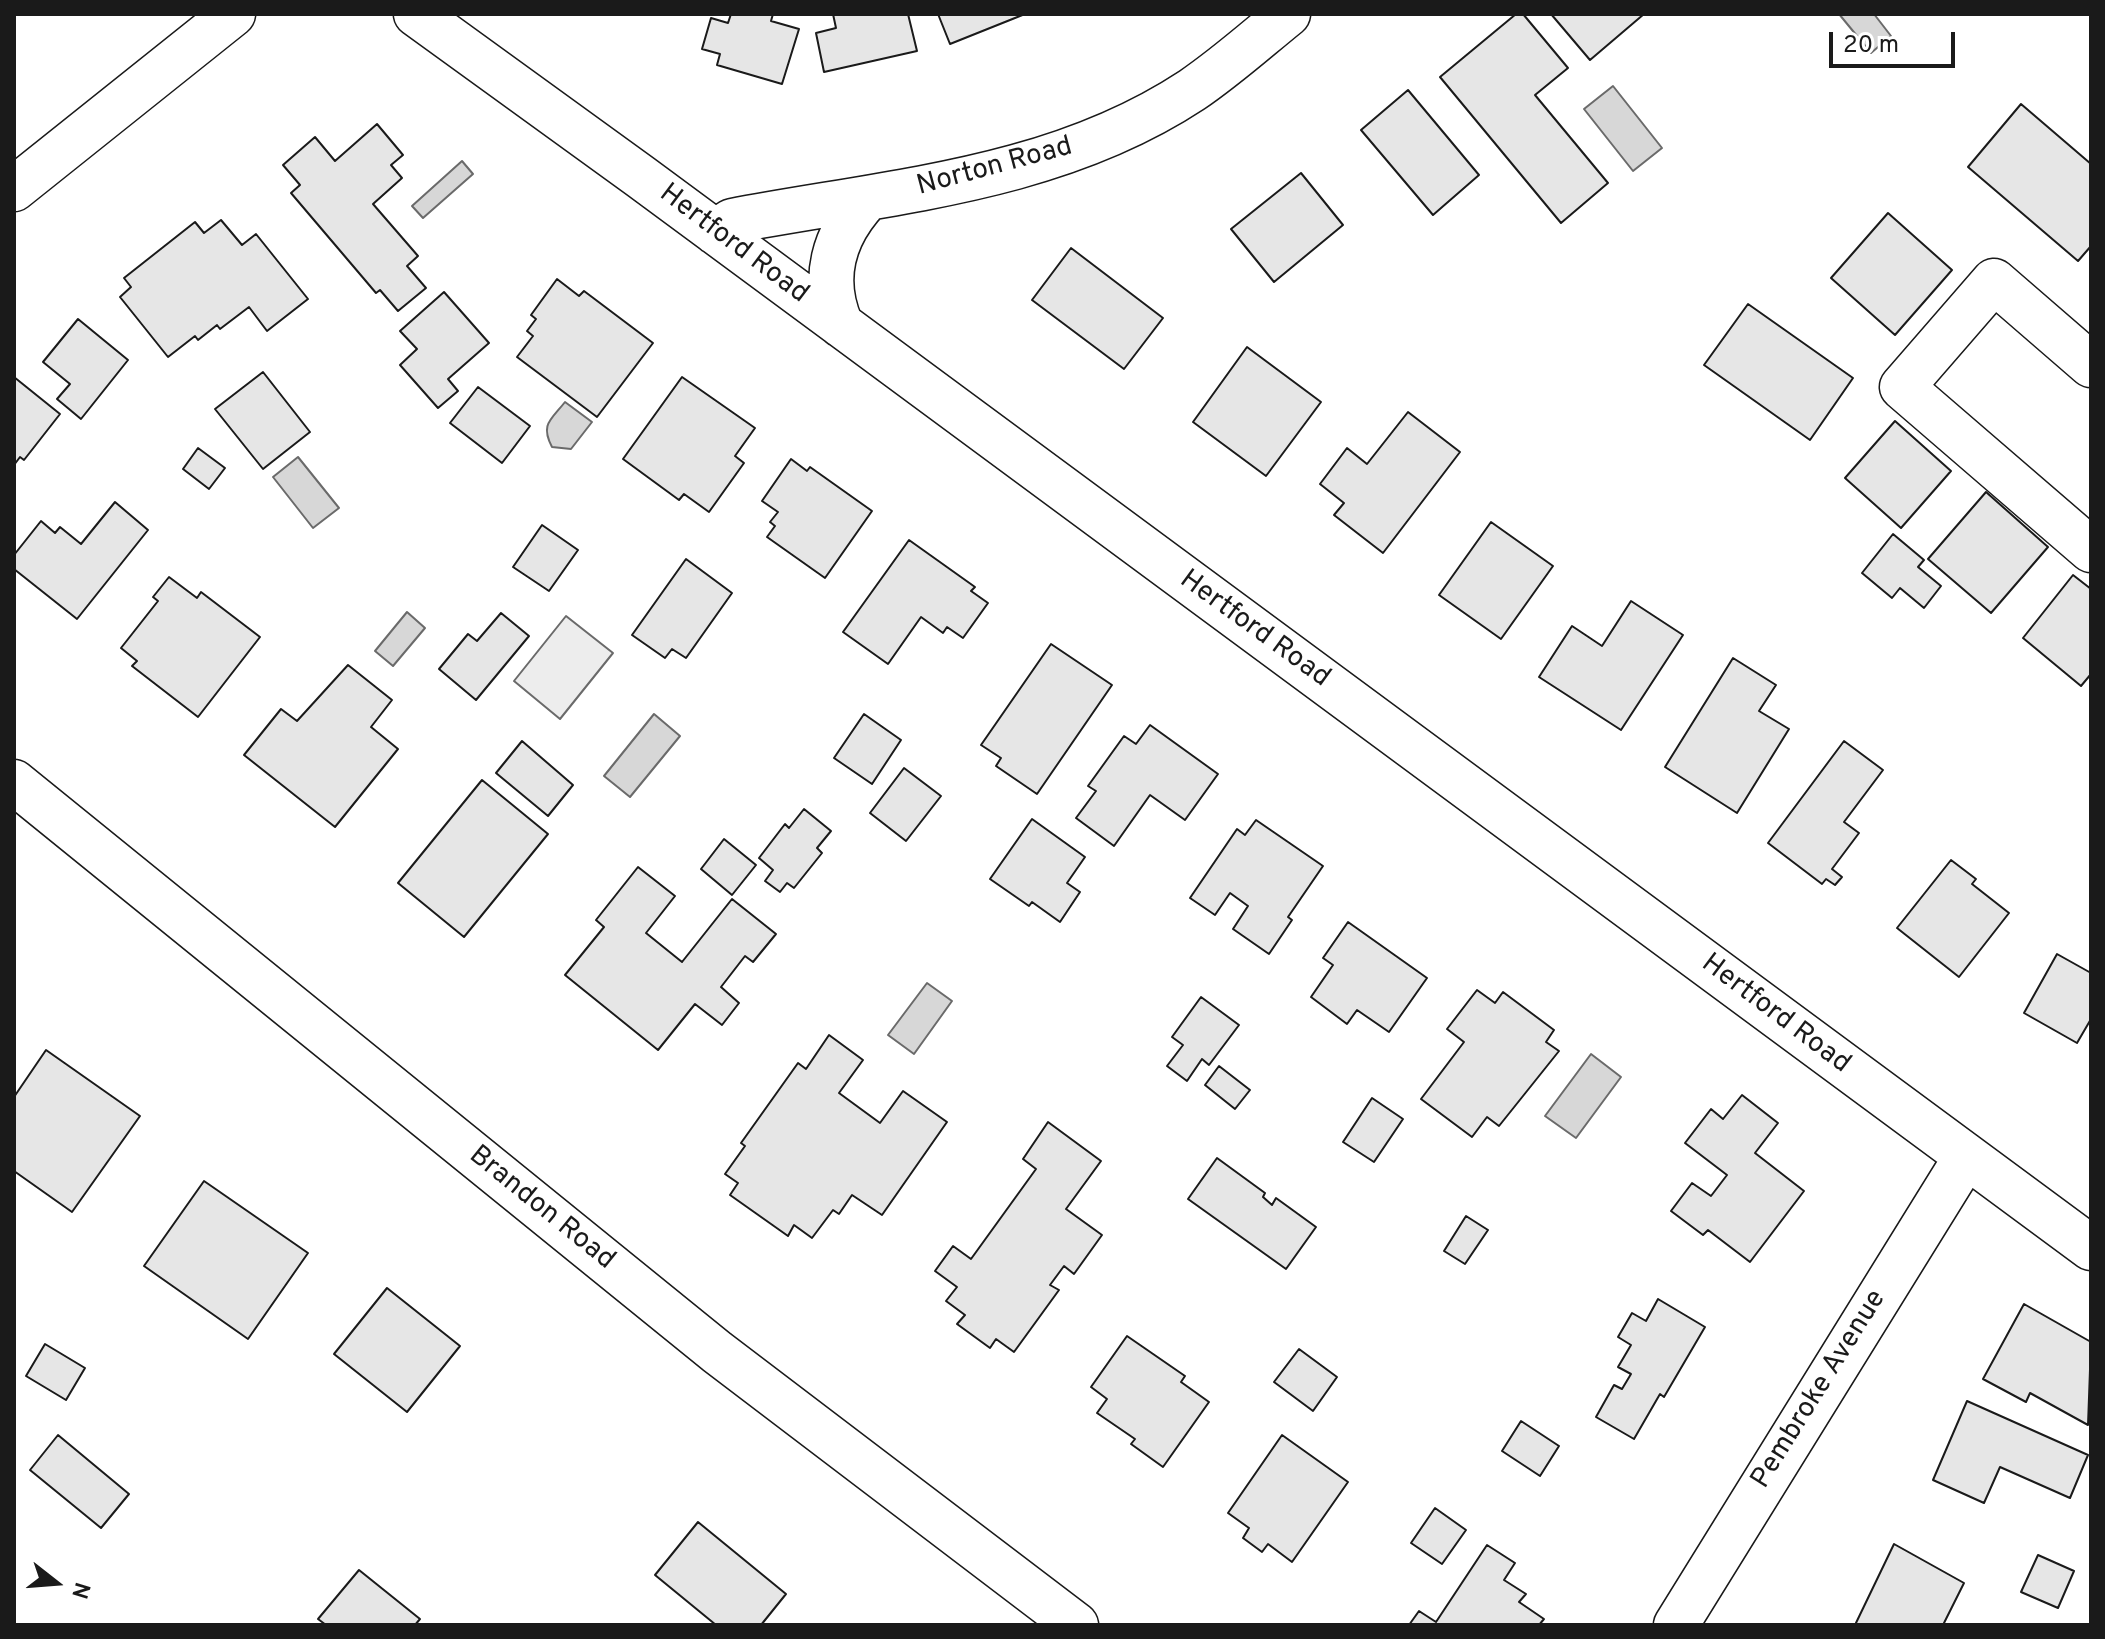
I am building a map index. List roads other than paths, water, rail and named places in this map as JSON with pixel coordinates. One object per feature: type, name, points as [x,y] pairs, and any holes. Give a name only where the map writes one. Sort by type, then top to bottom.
[{"type":"street","points":[[14,189],[233,14]]},
{"type":"street","name":"Hertford Road","points":[[416,14],[2091,1248]]},
{"type":"street","name":"Norton Road","points":[[715,232],[732,221],[950,185],[1017,168],[1128,126],[1192,90],[1288,14]]},
{"type":"street","points":[[841,325],[830,298],[832,262],[842,233],[868,198]]},
{"type":"street","points":[[2090,361],[1994,281],[1902,387],[2091,550]]},
{"type":"street","name":"Brandon Road","points":[[14,782],[717,1352],[1076,1625]]},
{"type":"street","name":"Pembroke Avenue","points":[[1676,1625],[1966,1157]]}]
